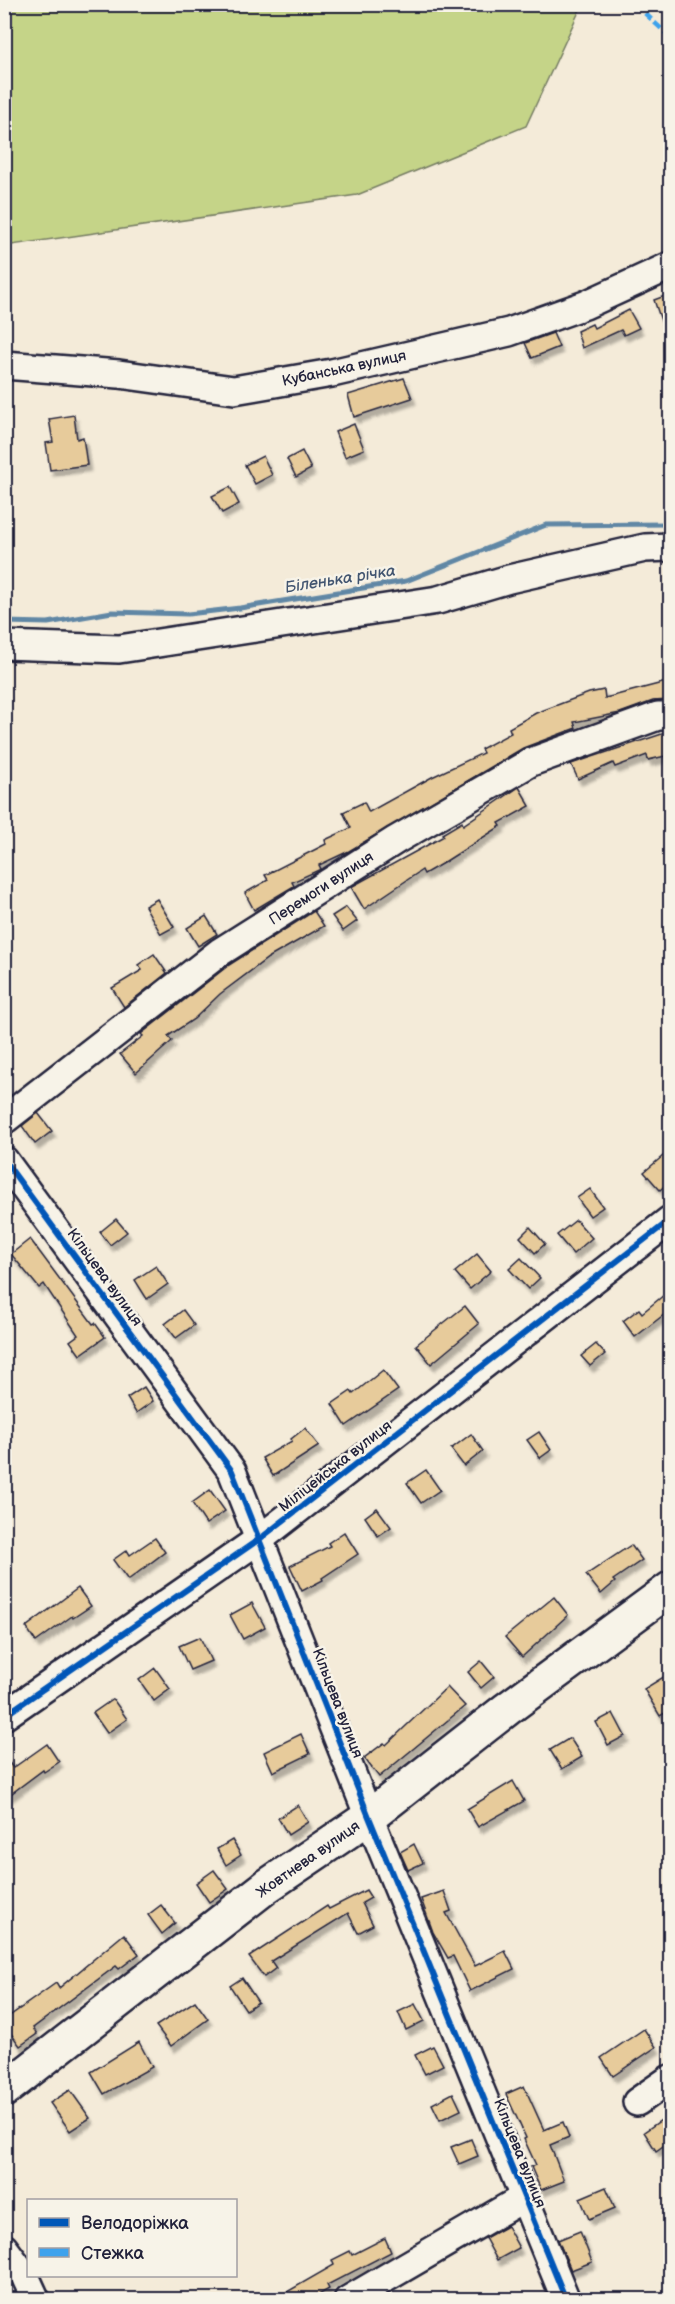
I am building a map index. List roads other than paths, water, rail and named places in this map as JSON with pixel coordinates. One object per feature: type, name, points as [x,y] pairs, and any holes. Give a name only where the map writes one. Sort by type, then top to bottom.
[{"type":"main road","name":"Жовтнева вулиця","points":[[4,2090],[267,1886],[369,1817],[507,1709],[670,1589]]},
{"type":"street","name":"Кубанська вулиця","points":[[4,365],[119,374],[234,390],[332,373],[508,332],[585,305],[670,266]]},
{"type":"street","points":[[4,645],[120,649],[438,600],[532,573],[645,548],[670,547]]},
{"type":"street","name":"Перемоги вулиця","points":[[4,1120],[220,952],[396,840],[531,762],[658,716],[670,716]]},
{"type":"street","name":"Кільцева вулиця","points":[[4,1160],[232,1471],[261,1538],[369,1817],[566,2300]]},
{"type":"street","name":"Міліцейська вулиця","points":[[4,1716],[261,1538],[670,1220]]},
{"type":"street","points":[[637,2102],[670,2079]]},
{"type":"street","points":[[348,2300],[525,2197]]},
{"type":"street","points":[[4,2248],[25,2276],[36,2300]]},
{"type":"waterway","name":"Біленька річка","points":[[4,622],[48,623],[112,612],[188,614],[240,608],[406,581],[546,525],[670,524]]}]
